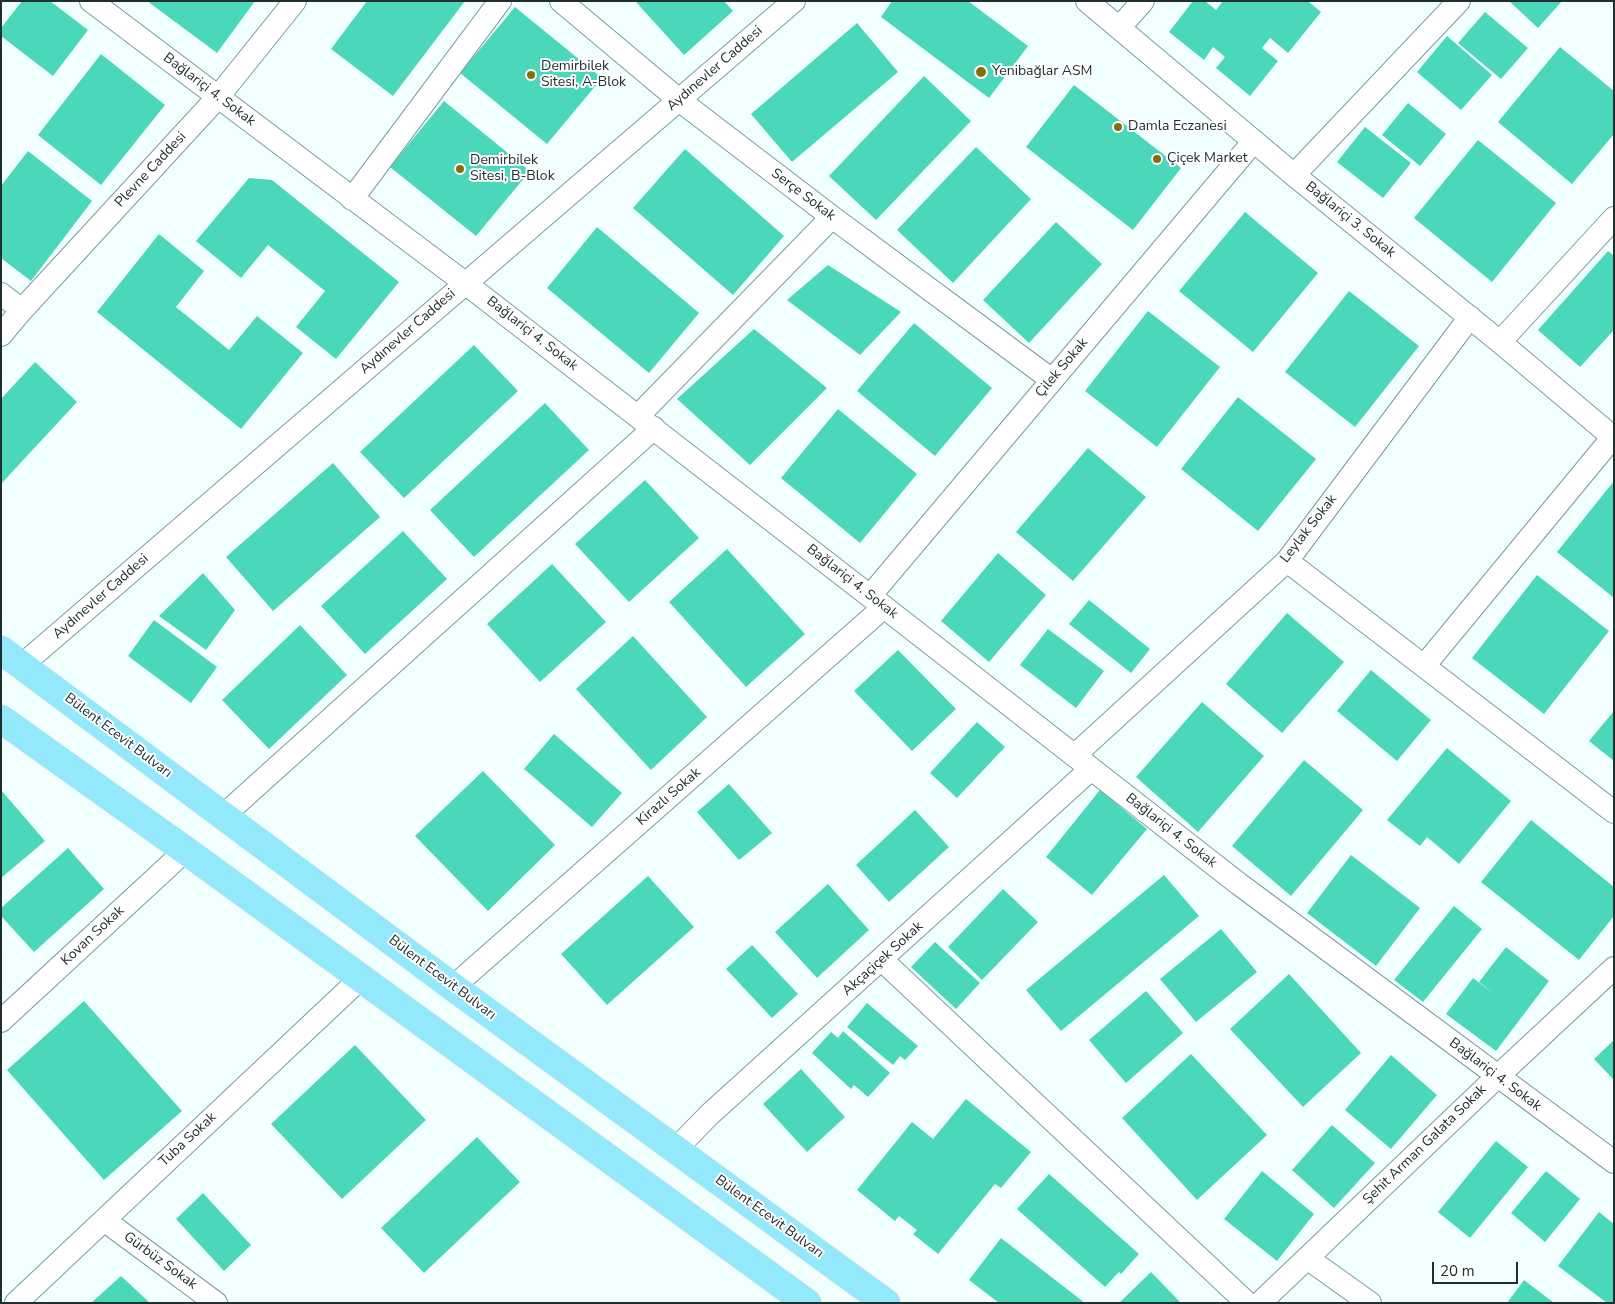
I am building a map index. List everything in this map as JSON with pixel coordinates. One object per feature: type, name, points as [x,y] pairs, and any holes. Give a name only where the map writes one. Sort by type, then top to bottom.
[{"type":"main road","name":"Bülent Ecevit Bulvarı","points":[[12,657],[453,987],[886,1303]]},
{"type":"main road","points":[[1,719],[186,850],[807,1303]]},
{"type":"street","name":"Bağlariçi 4. Sokak","points":[[91,1],[646,422],[1239,884],[1614,1162]]},
{"type":"street","name":"Plevne Caddesi","points":[[1,335],[218,97],[295,1]]},
{"type":"street","points":[[352,198],[500,1]]},
{"type":"street","name":"Serçe Sokak","points":[[561,1],[679,100],[832,217],[1052,380]]},
{"type":"street","name":"Aydınevler Caddesi","points":[[12,657],[465,283],[794,1]]},
{"type":"street","name":"Bağlariçi 3. Sokak","points":[[1087,1],[1294,175],[1470,317],[1613,438]]},
{"type":"street","points":[[1119,28],[1143,1]]},
{"type":"street","points":[[1294,175],[1459,1]]},
{"type":"street","name":"Çilek Sokak","points":[[877,601],[1052,380],[1254,141]]},
{"type":"street","points":[[224,815],[646,422],[832,217]]},
{"type":"street","points":[[1500,342],[1614,218]]},
{"type":"street","points":[[1,294],[22,310]]},
{"type":"street","name":"Leylak Sokak","points":[[1083,762],[1287,560],[1470,317]]},
{"type":"street","points":[[1424,666],[1613,438]]},
{"type":"street","points":[[1287,560],[1614,812]]},
{"type":"street","name":"Kirazlı Sokak","points":[[453,987],[877,601]]},
{"type":"street","name":"Akçaçiçek Sokak","points":[[676,1149],[709,1116],[882,960],[1083,762]]},
{"type":"street","name":"Kovan Sokak","points":[[1,1021],[186,850]]},
{"type":"street","points":[[882,960],[1247,1303]]},
{"type":"street","name":"Şehit Arman Galata Sokak","points":[[1260,1303],[1614,968]]},
{"type":"street","name":"Tuba Sokak","points":[[16,1303],[360,978]]},
{"type":"street","name":"Gürbüz Sokak","points":[[104,1220],[216,1303]]},
{"type":"street","points":[[1307,1258],[1370,1303]]},
{"type":"building","points":[[22,1],[50,1],[88,30],[53,76],[1,36],[1,28]]},
{"type":"building","points":[[147,1],[255,1],[217,53]]},
{"type":"building","points":[[367,1],[465,1],[393,96],[331,49]]},
{"type":"building","points":[[724,1],[733,11],[684,55],[636,2]]},
{"type":"building","name":"Yenibağlar ASM","points":[[892,1],[968,1],[1028,46],[989,98],[881,17]]},
{"type":"building","points":[[1193,1],[1205,1],[1216,10],[1223,1],[1308,1],[1321,12],[1288,53],[1270,38],[1262,48],[1278,61],[1250,96],[1216,68],[1225,57],[1213,47],[1204,60],[1169,32]]},
{"type":"building","points":[[1509,1],[1562,1],[1538,28]]},
{"type":"building","name":"Demirbilek Sitesi, A-Blok","points":[[515,7],[602,78],[547,144],[460,73]]},
{"type":"building","points":[[1485,12],[1528,48],[1501,79],[1458,43]]},
{"type":"building","points":[[857,23],[898,72],[792,162],[751,114]]},
{"type":"building","points":[[1447,36],[1492,75],[1461,110],[1417,72]]},
{"type":"building","points":[[1560,47],[1614,91],[1614,134],[1572,184],[1498,122]]},
{"type":"building","points":[[101,54],[165,105],[101,185],[38,135]]},
{"type":"building","points":[[924,76],[971,121],[876,220],[829,176]]},
{"type":"building","points":[[1074,85],[1181,168],[1133,230],[1026,147]]},
{"type":"building","name":"Demirbilek Sitesi, B-Blok","points":[[444,101],[530,171],[476,236],[390,167]]},
{"type":"building","points":[[1408,103],[1446,134],[1420,166],[1382,135]]},
{"type":"building","points":[[1365,127],[1411,163],[1383,198],[1337,162]]},
{"type":"building","points":[[1478,140],[1556,203],[1492,282],[1414,218]]},
{"type":"building","points":[[976,147],[1031,199],[953,283],[897,230]]},
{"type":"building","points":[[685,149],[784,236],[733,295],[633,208]]},
{"type":"building","points":[[28,151],[92,201],[31,281],[1,258],[1,186]]},
{"type":"building","points":[[249,178],[272,180],[399,282],[336,359],[296,327],[325,291],[268,245],[241,278],[196,241]]},
{"type":"building","points":[[1245,212],[1318,273],[1253,352],[1179,291]]},
{"type":"building","points":[[1056,222],[1102,264],[1029,343],[983,300]]},
{"type":"building","points":[[597,227],[699,313],[649,373],[547,288]]},
{"type":"building","points":[[159,234],[204,271],[176,307],[229,350],[257,316],[303,353],[241,429],[97,312]]},
{"type":"building","points":[[1608,251],[1614,256],[1614,330],[1580,367],[1538,330]]},
{"type":"building","points":[[828,265],[901,312],[860,355],[787,300]]},
{"type":"building","points":[[1349,291],[1419,346],[1355,427],[1285,372]]},
{"type":"building","points":[[1148,311],[1220,367],[1157,447],[1085,391]]},
{"type":"building","points":[[914,323],[992,388],[935,456],[857,391]]},
{"type":"building","points":[[754,329],[827,388],[750,465],[677,399]]},
{"type":"building","points":[[474,345],[518,391],[404,498],[360,452]]},
{"type":"building","points":[[35,362],[77,402],[1,484],[1,399]]},
{"type":"building","points":[[1238,397],[1316,459],[1258,531],[1181,469]]},
{"type":"building","points":[[545,403],[589,450],[474,557],[430,510]]},
{"type":"building","points":[[838,409],[917,474],[860,543],[781,478]]},
{"type":"building","points":[[1088,448],[1146,497],[1073,581],[1016,532]]},
{"type":"building","points":[[333,463],[380,517],[273,611],[226,557]]},
{"type":"building","points":[[645,480],[699,538],[629,602],[575,544]]},
{"type":"building","points":[[1614,481],[1614,598],[1557,552]]},
{"type":"building","points":[[403,531],[447,579],[365,654],[321,606]]},
{"type":"building","points":[[727,549],[805,634],[746,687],[669,602]]},
{"type":"building","points":[[998,553],[1046,595],[989,662],[941,621]]},
{"type":"building","points":[[552,564],[606,622],[540,682],[487,624]]},
{"type":"building","points":[[203,573],[235,610],[206,650],[159,616]]},
{"type":"building","points":[[1537,575],[1609,631],[1544,714],[1472,658]]},
{"type":"building","points":[[1089,600],[1150,649],[1131,673],[1069,624]]},
{"type":"building","points":[[1287,613],[1344,662],[1282,733],[1226,684]]},
{"type":"building","points":[[154,620],[217,667],[191,703],[128,656]]},
{"type":"building","points":[[300,625],[347,675],[269,749],[222,700]]},
{"type":"building","points":[[1048,629],[1104,671],[1076,708],[1020,665]]},
{"type":"building","points":[[633,636],[707,717],[651,770],[576,689]]},
{"type":"building","points":[[898,650],[956,709],[912,751],[854,691]]},
{"type":"building","points":[[1371,670],[1431,720],[1397,761],[1337,711]]},
{"type":"building","points":[[1202,702],[1264,756],[1198,832],[1136,777]]},
{"type":"building","points":[[1614,711],[1614,761],[1589,741]]},
{"type":"building","points":[[977,722],[1005,747],[957,798],[930,773]]},
{"type":"building","points":[[554,734],[622,793],[592,827],[524,769]]},
{"type":"building","points":[[1447,748],[1511,801],[1459,864],[1427,837],[1420,846],[1387,820]]},
{"type":"building","points":[[1304,760],[1363,810],[1291,896],[1232,846]]},
{"type":"building","points":[[483,771],[555,845],[488,911],[415,836]]},
{"type":"building","points":[[729,784],[772,833],[739,860],[697,812]]},
{"type":"building","points":[[1,790],[45,841],[1,878]]},
{"type":"building","points":[[1100,790],[1147,829],[1092,895],[1046,857]]},
{"type":"building","points":[[915,810],[949,847],[889,902],[856,865]]},
{"type":"building","points":[[1531,820],[1614,887],[1614,916],[1579,960],[1481,882]]},
{"type":"building","points":[[68,848],[104,889],[34,952],[1,916],[1,908]]},
{"type":"building","points":[[1351,855],[1420,908],[1376,966],[1307,913]]},
{"type":"building","points":[[1164,875],[1199,916],[1061,1031],[1026,990]]},
{"type":"building","points":[[648,876],[694,927],[607,1005],[561,954]]},
{"type":"building","points":[[828,884],[869,930],[817,978],[775,932]]},
{"type":"building","points":[[1003,889],[1038,922],[982,980],[948,947]]},
{"type":"building","points":[[1454,906],[1482,929],[1423,1002],[1394,980]]},
{"type":"building","points":[[1221,929],[1257,972],[1196,1022],[1160,979]]},
{"type":"building","points":[[935,942],[980,983],[956,1009],[911,967]]},
{"type":"building","points":[[752,945],[798,994],[772,1018],[726,969]]},
{"type":"building","points":[[1506,947],[1549,981],[1496,1051],[1446,1014],[1473,978],[1498,997],[1479,982]]},
{"type":"building","points":[[1289,974],[1361,1053],[1303,1107],[1230,1029]]},
{"type":"building","points":[[1146,991],[1183,1033],[1126,1083],[1089,1040]]},
{"type":"building","points":[[84,1001],[182,1111],[104,1180],[7,1070]]},
{"type":"building","points":[[867,1003],[918,1046],[905,1060],[900,1056],[893,1065],[847,1027]]},
{"type":"building","points":[[843,1031],[890,1073],[868,1097],[854,1085],[851,1089],[812,1053],[831,1032],[838,1038]]},
{"type":"building","points":[[1614,1040],[1614,1080],[1594,1059]]},
{"type":"building","points":[[355,1045],[426,1120],[342,1199],[271,1124]]},
{"type":"building","points":[[1191,1054],[1267,1135],[1197,1200],[1122,1118]]},
{"type":"building","points":[[1391,1055],[1437,1095],[1391,1149],[1345,1110]]},
{"type":"building","points":[[801,1069],[845,1117],[807,1152],[763,1104]]},
{"type":"building","points":[[966,1099],[1031,1152],[1001,1188],[995,1184],[938,1254],[913,1234],[917,1230],[899,1216],[895,1221],[857,1190],[912,1122],[933,1139]]},
{"type":"building","points":[[1332,1125],[1375,1163],[1334,1208],[1292,1170]]},
{"type":"building","points":[[477,1137],[520,1182],[424,1273],[381,1228]]},
{"type":"building","points":[[1496,1141],[1528,1167],[1470,1238],[1438,1212]]},
{"type":"building","points":[[1262,1171],[1314,1214],[1277,1261],[1224,1219]]},
{"type":"building","points":[[1546,1171],[1580,1199],[1545,1242],[1511,1213]]},
{"type":"building","points":[[1049,1174],[1139,1254],[1121,1274],[1119,1272],[1105,1287],[1017,1209]]},
{"type":"building","points":[[203,1193],[251,1245],[224,1271],[176,1219]]},
{"type":"building","points":[[1599,1212],[1614,1224],[1614,1303],[1607,1303],[1558,1266]]},
{"type":"building","points":[[1001,1238],[1085,1303],[999,1303],[969,1280]]},
{"type":"building","points":[[1151,1272],[1181,1303],[1119,1303]]},
{"type":"building","points":[[121,1276],[150,1303],[91,1303]]},
{"type":"building","points":[[1524,1280],[1554,1303],[1507,1303]]},
{"type":"place","name":"Yenibağlar ASM","points":[[981,72]]},
{"type":"place","name":"Demirbilek Sitesi, A-Blok","points":[[531,75]]},
{"type":"place","name":"Damla Eczanesi","points":[[1118,127]]},
{"type":"place","name":"Çiçek Market","points":[[1157,159]]},
{"type":"place","name":"Demirbilek Sitesi, B-Blok","points":[[460,169]]}]
